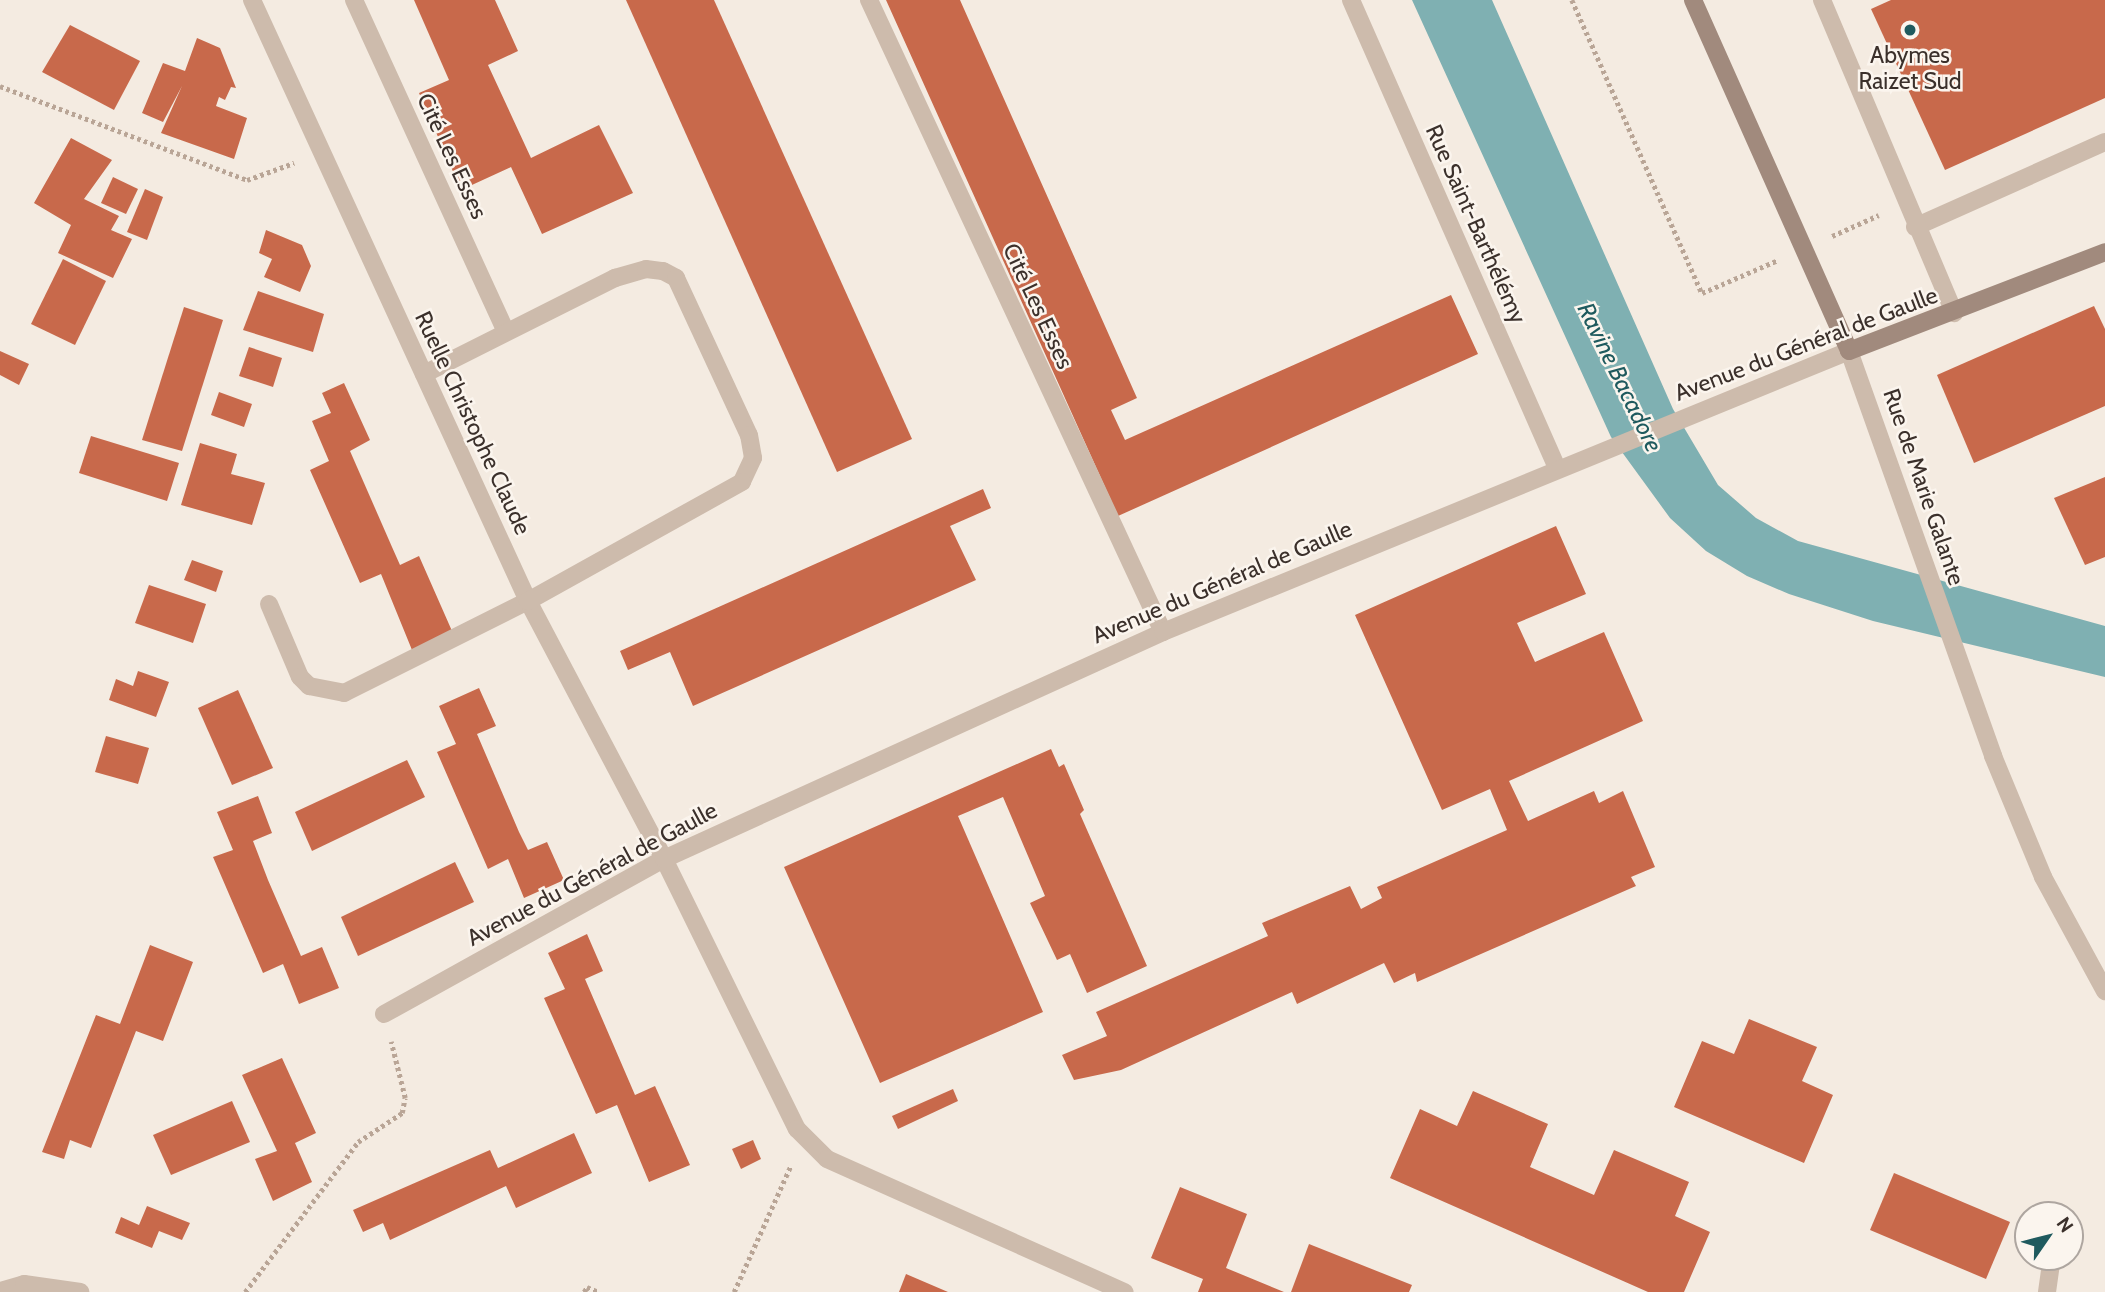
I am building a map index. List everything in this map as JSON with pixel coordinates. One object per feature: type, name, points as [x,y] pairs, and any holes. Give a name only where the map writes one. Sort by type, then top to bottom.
[{"type":"main road","name":"Rue de Marie Galante","points":[[1693,0],[1849,351]]},
{"type":"main road","name":"Avenue du Général de Gaulle","points":[[1849,351],[1954,313],[2105,252]]},
{"type":"street","name":"Ruelle Christophe Claude","points":[[252,0],[528,601],[664,859],[804,1136],[827,1159],[1125,1292]]},
{"type":"street","name":"Cité Les Esses","points":[[354,0],[506,332]]},
{"type":"street","name":"Cité Les Esses","points":[[869,0],[1163,632]]},
{"type":"street","name":"Rue Saint-Barthélémy","points":[[1351,0],[1557,468]]},
{"type":"street","points":[[1822,0],[1915,227],[1954,313]]},
{"type":"street","points":[[1915,227],[2105,142]]},
{"type":"street","points":[[269,604],[300,677],[309,687],[344,692],[528,601],[742,482],[753,458],[749,435],[676,278],[663,271],[646,269],[615,278],[424,374]]},
{"type":"street","name":"Avenue du Général de Gaulle","points":[[384,1014],[664,859],[1163,632],[1557,468],[1849,351]]},
{"type":"street","name":"Rue de Marie Galante","points":[[1849,351],[1917,538],[1960,670],[2043,877],[2105,991]]},
{"type":"street","points":[[2047,1292],[2050,1271]]},
{"type":"street","points":[[0,1291],[24,1284],[80,1292]]},
{"type":"path","points":[[1572,0],[1702,293],[1875,217]]},
{"type":"path","points":[[0,86],[247,180],[321,153]]},
{"type":"path","points":[[246,1292],[358,1142],[402,1113],[405,1098],[384,1014]]},
{"type":"path","points":[[734,1292],[804,1136]]},
{"type":"path","points":[[584,1292],[587,1287],[599,1292]]},
{"type":"water","name":"Ravine Bacadore","points":[[1412,0],[1492,0],[1673,409],[1718,485],[1756,518],[1798,541],[2105,626],[2105,677],[1873,621],[1789,594],[1747,576],[1706,551],[1670,518],[1611,437]]},
{"type":"building","points":[[414,0],[495,0],[518,51],[488,65],[531,158],[599,125],[633,193],[542,234],[511,167],[461,190],[419,93],[449,80]]},
{"type":"building","points":[[626,0],[714,0],[912,439],[837,472]]},
{"type":"building","points":[[886,0],[960,0],[1137,398],[1111,410],[1125,440],[1451,295],[1478,354],[1118,516]]},
{"type":"building","points":[[1891,0],[2105,0],[2105,98],[1945,170],[1871,9]]},
{"type":"building","points":[[70,25],[140,61],[114,110],[42,72]]},
{"type":"building","points":[[197,38],[220,48],[236,88],[231,87],[225,100],[219,97],[216,106],[247,118],[234,159],[161,133],[182,86],[163,122],[142,113],[163,63],[185,71]]},
{"type":"building","points":[[71,138],[112,160],[84,199],[119,216],[111,230],[132,239],[113,278],[58,253],[71,225],[34,203]]},
{"type":"building","points":[[113,177],[138,189],[126,214],[101,203]]},
{"type":"building","points":[[145,189],[163,197],[147,240],[127,232]]},
{"type":"building","points":[[266,230],[302,245],[311,266],[300,292],[264,277],[272,259],[259,253]]},
{"type":"building","points":[[63,259],[106,281],[75,345],[31,324]]},
{"type":"building","points":[[258,291],[324,314],[313,352],[243,330]]},
{"type":"building","points":[[2094,306],[2105,329],[2105,406],[1974,463],[1937,375]]},
{"type":"building","points":[[184,307],[223,320],[182,451],[142,440]]},
{"type":"building","points":[[249,347],[282,358],[273,387],[239,376]]},
{"type":"building","points":[[0,351],[29,364],[19,385],[0,375]]},
{"type":"building","points":[[344,383],[370,440],[350,451],[400,565],[419,556],[452,631],[412,650],[381,574],[360,583],[310,470],[329,461],[312,421],[331,413],[322,393]]},
{"type":"building","points":[[219,392],[252,404],[244,427],[211,415]]},
{"type":"building","points":[[91,436],[179,463],[167,501],[79,473]]},
{"type":"building","points":[[200,443],[237,454],[231,474],[265,483],[252,525],[181,505]]},
{"type":"building","points":[[2105,477],[2105,557],[2085,565],[2054,498]]},
{"type":"building","points":[[983,489],[991,508],[950,526],[976,580],[693,706],[670,652],[628,670],[620,651]]},
{"type":"building","points":[[1556,526],[1586,594],[1517,623],[1535,662],[1604,632],[1643,721],[1509,781],[1528,821],[1594,791],[1599,803],[1623,791],[1655,867],[1631,877],[1636,886],[1417,982],[1415,973],[1394,983],[1384,963],[1297,1004],[1292,992],[1121,1070],[1074,1080],[1062,1055],[1107,1036],[1096,1012],[1268,936],[1262,923],[1350,886],[1361,909],[1382,898],[1377,887],[1507,830],[1490,789],[1442,810],[1355,615]]},
{"type":"building","points":[[192,560],[223,571],[216,592],[184,580]]},
{"type":"building","points":[[149,585],[206,604],[193,643],[135,623]]},
{"type":"building","points":[[138,671],[169,682],[156,717],[109,700],[116,679],[133,686]]},
{"type":"building","points":[[479,688],[496,726],[477,734],[519,832],[528,850],[547,842],[564,880],[524,898],[508,859],[488,869],[437,752],[456,744],[439,706]]},
{"type":"building","points":[[238,690],[273,768],[232,785],[198,708]]},
{"type":"building","points":[[106,736],[149,748],[138,784],[95,772]]},
{"type":"building","points":[[1051,749],[1059,767],[1064,764],[1084,810],[1080,814],[1147,966],[1087,993],[1070,954],[1057,960],[1030,903],[1045,896],[1003,797],[958,816],[1043,1012],[880,1083],[784,867]]},
{"type":"building","points":[[407,760],[425,797],[312,851],[295,812]]},
{"type":"building","points":[[258,796],[272,833],[253,841],[268,880],[301,956],[322,947],[339,988],[299,1004],[283,964],[263,973],[213,857],[233,850],[217,812]]},
{"type":"building","points":[[455,862],[474,902],[358,956],[341,917]]},
{"type":"building","points":[[587,934],[603,971],[585,979],[635,1095],[655,1086],[690,1165],[649,1182],[617,1105],[596,1114],[544,998],[565,989],[548,953]]},
{"type":"building","points":[[150,945],[193,962],[163,1041],[136,1031],[91,1148],[70,1140],[64,1159],[42,1152],[96,1015],[120,1024]]},
{"type":"building","points":[[1749,1019],[1817,1047],[1802,1081],[1833,1095],[1804,1163],[1674,1107],[1702,1041],[1734,1054]]},
{"type":"building","points":[[282,1058],[316,1133],[295,1143],[312,1182],[273,1201],[255,1159],[277,1151],[242,1075]]},
{"type":"building","points":[[953,1089],[958,1101],[898,1129],[892,1116]]},
{"type":"building","points":[[1473,1091],[1548,1124],[1530,1167],[1594,1195],[1614,1150],[1689,1182],[1675,1216],[1710,1232],[1684,1292],[1648,1292],[1390,1178],[1420,1109],[1457,1126]]},
{"type":"building","points":[[232,1101],[250,1142],[171,1175],[153,1135]]},
{"type":"building","points":[[574,1133],[592,1173],[516,1208],[506,1186],[390,1240],[383,1223],[363,1232],[353,1210],[490,1150],[498,1168]]},
{"type":"building","points":[[753,1140],[761,1159],[741,1169],[732,1149]]},
{"type":"building","points":[[1894,1173],[2010,1222],[1986,1279],[1870,1230]]},
{"type":"building","points":[[1180,1187],[1247,1214],[1226,1268],[1284,1292],[1198,1292],[1203,1279],[1151,1258]]},
{"type":"building","points":[[147,1206],[190,1223],[182,1240],[159,1231],[152,1248],[115,1233],[121,1217],[139,1225]]},
{"type":"building","points":[[1309,1244],[1412,1285],[1409,1292],[1291,1292]]},
{"type":"building","points":[[906,1274],[948,1292],[899,1292]]},
{"type":"place","name":"Abymes Raizet Sud","points":[[1910,30]]}]
